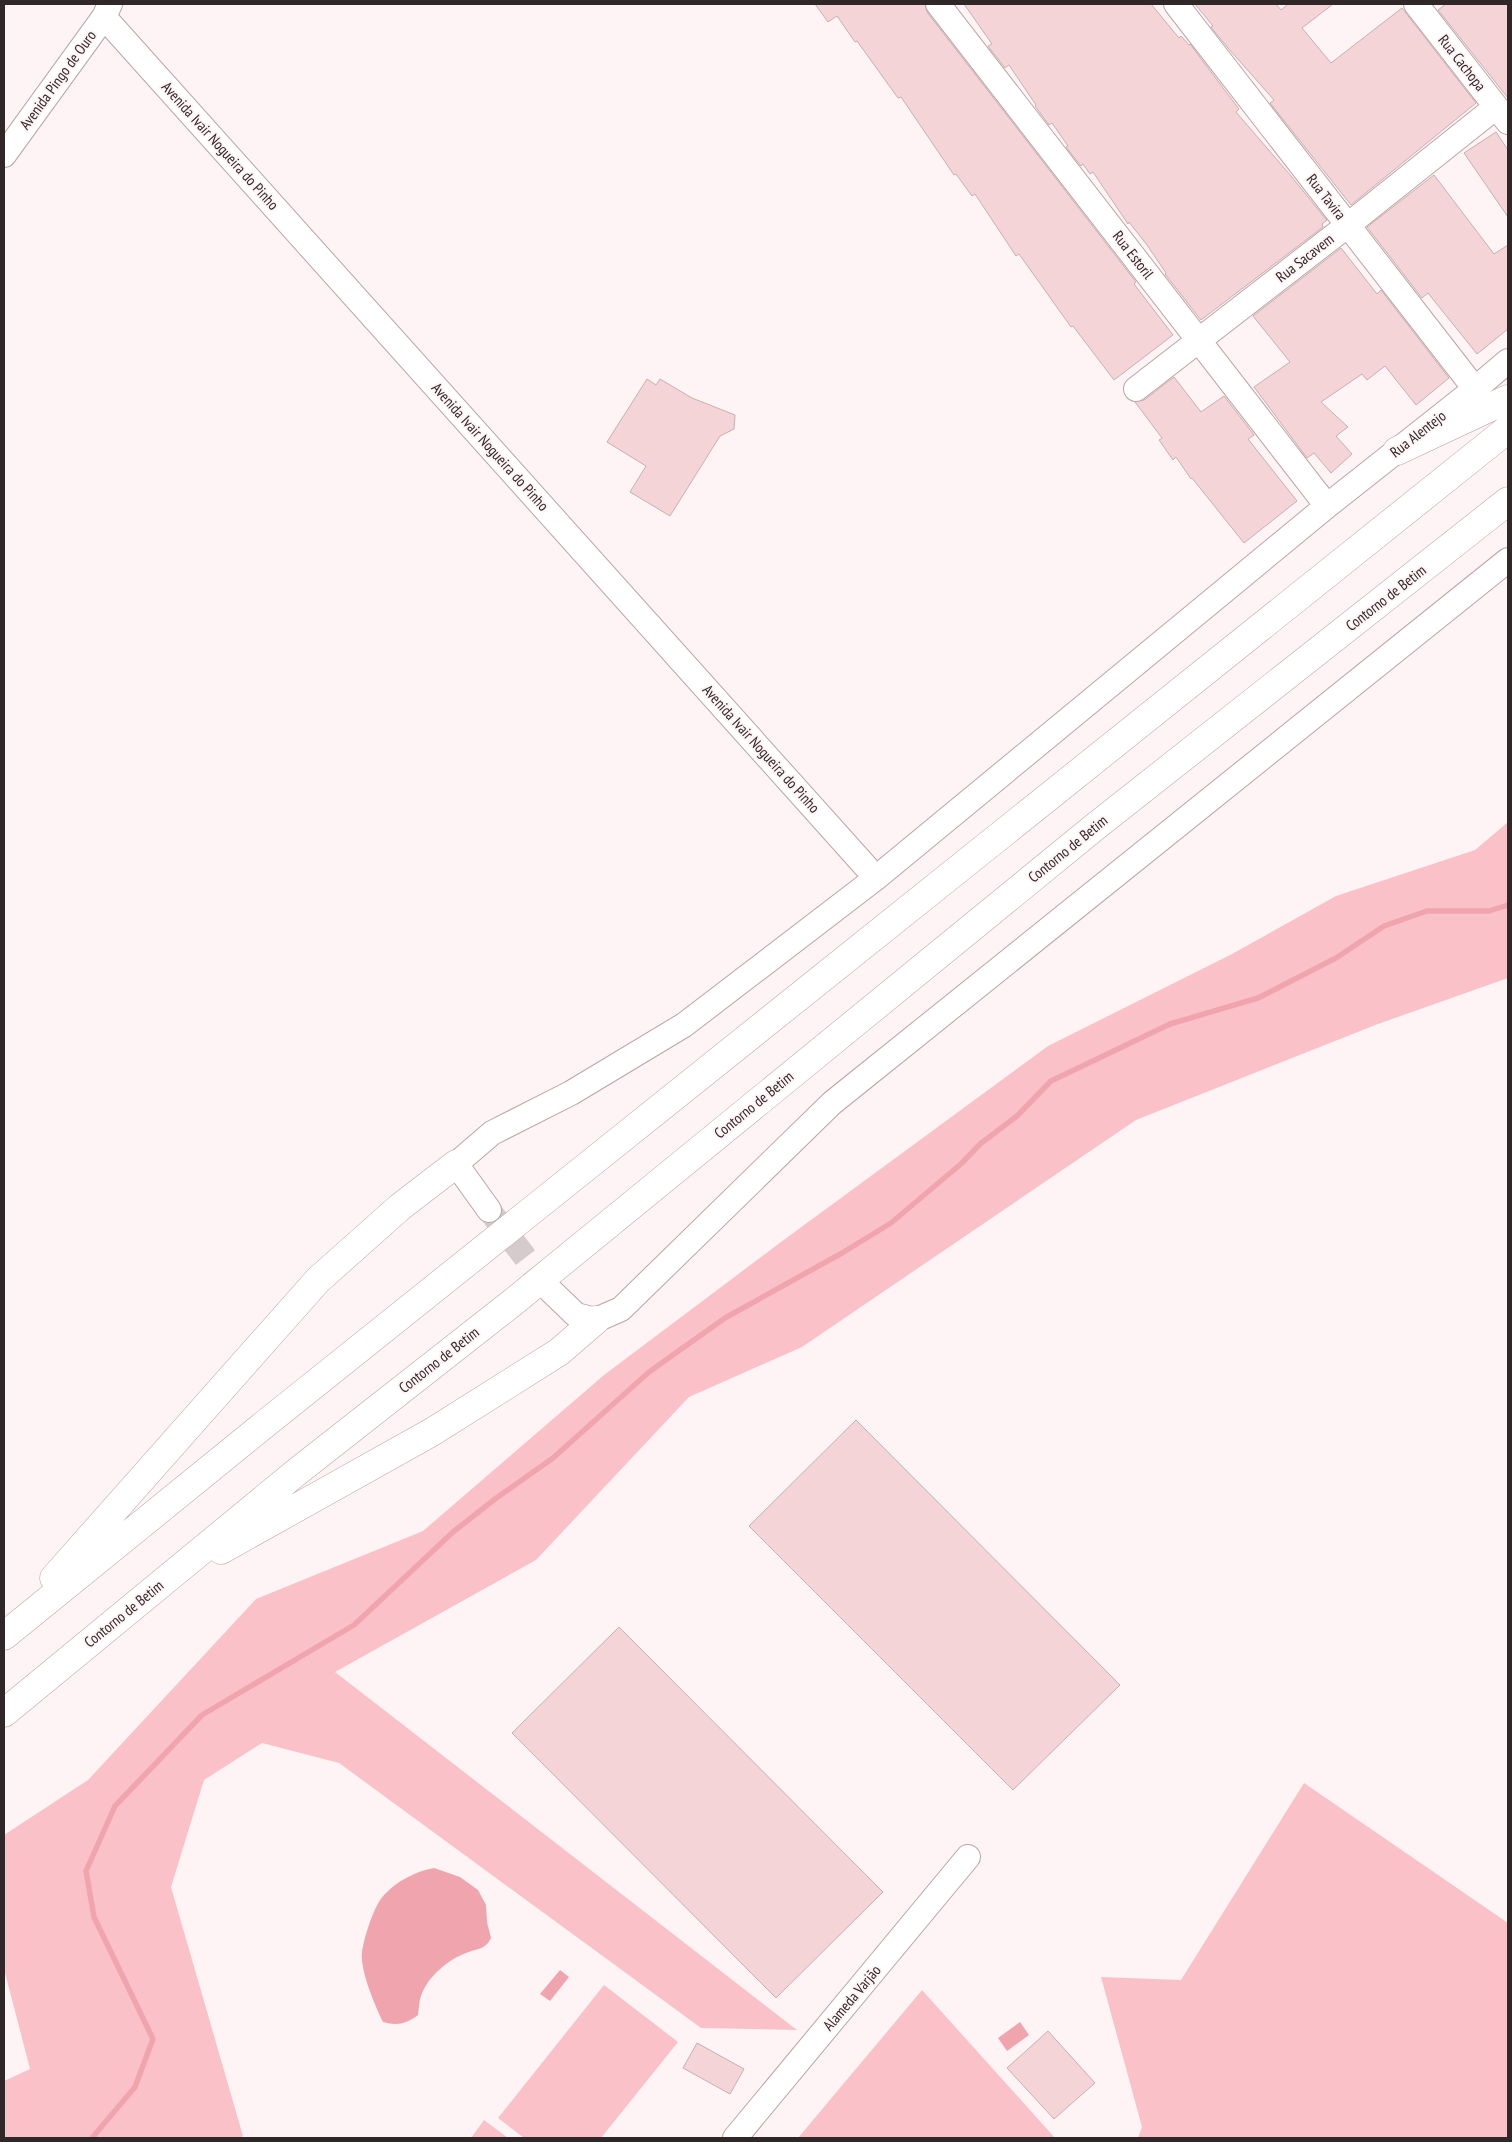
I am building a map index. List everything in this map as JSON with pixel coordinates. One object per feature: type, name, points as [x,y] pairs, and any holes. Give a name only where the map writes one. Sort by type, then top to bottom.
[{"type":"highway","points":[[1397,451],[1508,399]]},
{"type":"highway","points":[[4,1636],[268,1422],[1508,429]]},
{"type":"highway","name":"Contorno de Betim","points":[[4,1713],[298,1471],[512,1303],[1096,826],[1508,501]]},
{"type":"highway","points":[[4,1636],[318,1280],[400,1207],[456,1164]]},
{"type":"highway","points":[[159,1585],[432,1432],[560,1352],[596,1320]]},
{"type":"street","name":"Rua Estoril","points":[[938,4],[1327,506]]},
{"type":"street","name":"Rua Tavira","points":[[1176,4],[1476,389]]},
{"type":"street","name":"Rua Cachopa","points":[[1416,4],[1502,115]]},
{"type":"street","name":"Avenida Pingo de Ouro","points":[[4,155],[107,10]]},
{"type":"street","name":"Avenida Ivair Nogueira do Pinho","points":[[107,10],[876,878]]},
{"type":"street","name":"Rua Sacavem","points":[[1136,389],[1348,225],[1502,115]]},
{"type":"street","name":"Rua Alentejo","points":[[456,1164],[492,1133],[571,1093],[684,1025],[876,878],[1327,506],[1476,389],[1508,361]]},
{"type":"street","points":[[550,1290],[576,1315],[596,1320],[622,1309],[832,1103],[1508,560]]},
{"type":"street","points":[[456,1164],[489,1210]]},
{"type":"street","name":"Alameda Varjão","points":[[735,2138],[968,1857]]},
{"type":"shaded area","points":[[1508,822],[1508,978],[1378,1024],[1136,1120],[802,1347],[689,1397],[536,1560],[335,1672],[797,2030],[701,2028],[339,1763],[262,1743],[204,1780],[171,1887],[243,2136],[240,2138],[4,2138],[4,2081],[30,2069],[4,1969],[4,1835],[88,1780],[256,1599],[423,1531],[604,1375],[1048,1046],[1232,954],[1336,896],[1475,850]]},
{"type":"shaded area","points":[[1304,1783],[1508,1923],[1508,2138],[1138,2138],[1142,2127],[1101,1977],[1181,1980]]},
{"type":"shaded area","points":[[434,1868],[460,1877],[478,1890],[486,1905],[487,1922],[491,1938],[484,1947],[452,1960],[434,1975],[421,1996],[418,2015],[401,2023],[383,2022],[363,1969],[362,1952],[370,1922],[380,1900],[389,1890],[407,1877]]},
{"type":"shaded area","points":[[560,1970],[569,1977],[550,2001],[540,1994]]},
{"type":"shaded area","points":[[604,1985],[678,2042],[601,2138],[524,2138],[498,2118]]},
{"type":"shaded area","points":[[922,1990],[1055,2138],[798,2138]]},
{"type":"shaded area","points":[[1020,2022],[1029,2035],[1007,2051],[998,2038]]},
{"type":"shaded area","points":[[484,2120],[508,2138],[471,2138]]},
{"type":"building","points":[[815,4],[925,4],[927,12],[1136,282],[1134,284],[1173,335],[1114,380],[1073,326],[1071,327],[1019,254],[1016,256],[975,194],[972,196],[956,174],[954,175],[901,97],[898,98],[857,41],[855,42],[837,16],[828,22]]},
{"type":"building","points":[[964,4],[1151,4],[1179,38],[1181,36],[1190,44],[1239,109],[1236,112],[1327,220],[1322,224],[1323,227],[1201,320],[1165,274],[1147,245],[1129,222],[1128,224],[1093,172],[1090,174],[1083,164],[1081,166],[1066,147],[1068,146],[1052,123],[1049,125],[1035,106],[1009,65],[1005,68],[988,46],[992,44]]},
{"type":"building","points":[[1195,4],[1276,4],[1281,10],[1288,4],[1333,4],[1302,28],[1331,63],[1402,8],[1476,103],[1351,205],[1270,103],[1274,100],[1228,48]]},
{"type":"building","points":[[1446,4],[1508,4],[1508,98],[1438,10]]},
{"type":"building","points":[[1496,132],[1508,150],[1508,217],[1464,153]]},
{"type":"building","points":[[1434,175],[1494,254],[1508,245],[1508,329],[1477,354],[1428,293],[1422,298],[1367,227]]},
{"type":"building","points":[[1341,248],[1377,294],[1381,290],[1449,378],[1416,405],[1385,366],[1367,380],[1362,374],[1321,402],[1348,427],[1336,436],[1352,454],[1331,473],[1314,453],[1307,458],[1254,387],[1290,362],[1253,316]]},
{"type":"building","points":[[1174,377],[1201,412],[1224,396],[1254,435],[1248,439],[1297,501],[1244,543],[1191,479],[1176,457],[1173,460],[1159,440],[1162,438],[1135,402],[1144,400]]},
{"type":"building","points":[[647,379],[656,385],[660,379],[692,398],[735,415],[734,429],[720,436],[670,516],[630,492],[646,466],[607,442]]},
{"type":"building","points":[[856,1420],[1120,1685],[1013,1790],[749,1526]]},
{"type":"building","points":[[619,1627],[883,1892],[776,1998],[512,1733]]},
{"type":"building","points":[[1048,2031],[1095,2083],[1054,2119],[1007,2068]]},
{"type":"building","points":[[697,2043],[744,2069],[730,2094],[683,2068]]},
{"type":"waterway","points":[[92,2138],[135,2087],[153,2039],[94,1917],[86,1871],[115,1806],[202,1715],[354,1625],[453,1532],[495,1499],[553,1458],[649,1372],[725,1318],[842,1253],[891,1223],[962,1163],[980,1144],[1017,1116],[1051,1081],[1170,1024],[1258,998],[1336,958],[1384,926],[1427,911],[1489,911],[1508,905]]},
{"type":"tunnel","points":[[489,1210],[551,1291]]}]
